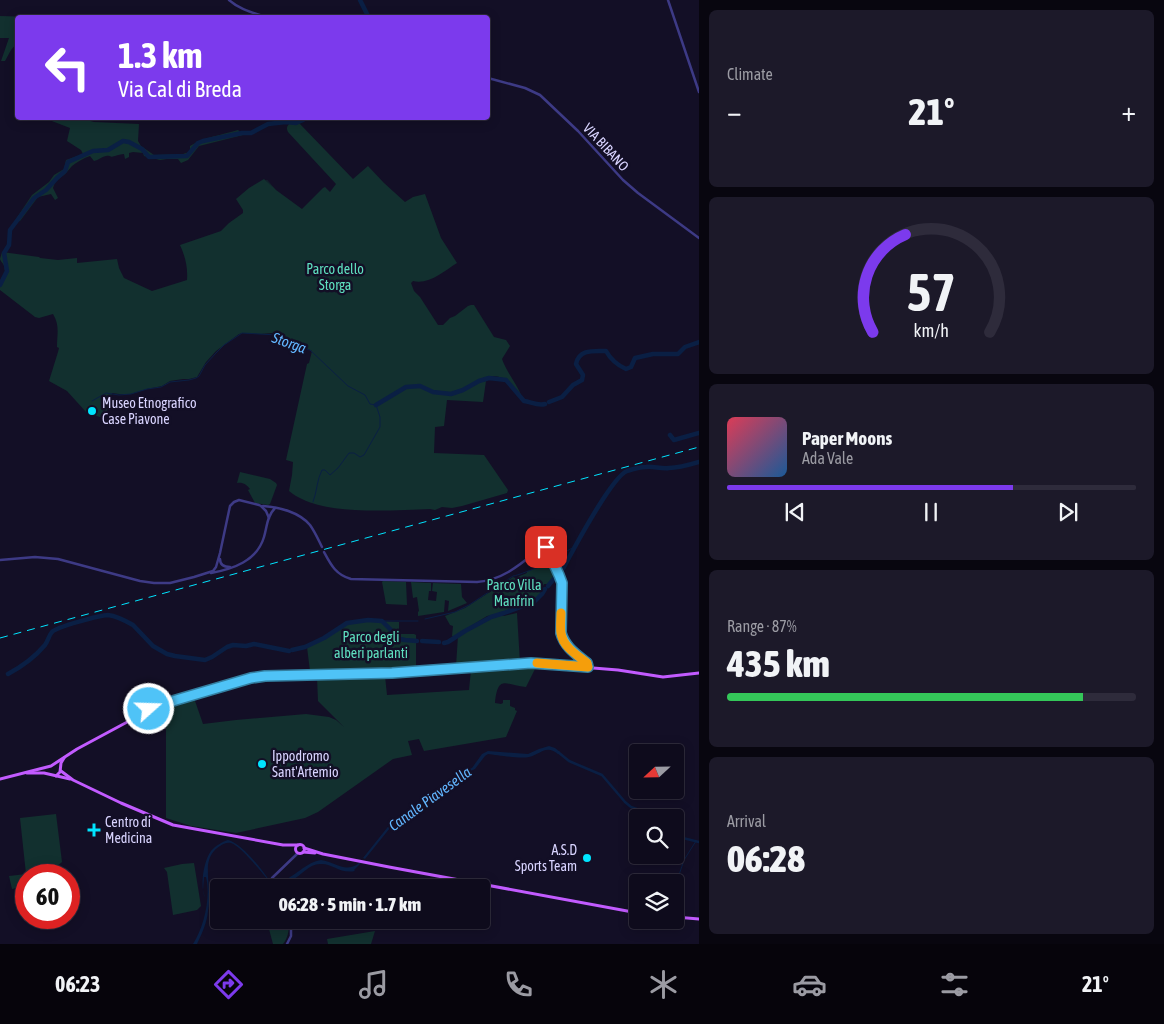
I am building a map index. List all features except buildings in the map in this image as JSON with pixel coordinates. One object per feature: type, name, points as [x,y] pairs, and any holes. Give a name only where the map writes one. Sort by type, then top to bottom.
[{"type":"main road","points":[[22,774],[48,764],[157,706],[260,676],[392,673],[531,663],[618,670],[666,677],[699,673]]},
{"type":"main road","points":[[30,771],[51,765],[77,749]]},
{"type":"main road","points":[[55,776],[61,770],[63,760],[77,749]]},
{"type":"main road","points":[[51,765],[58,765],[73,780]]},
{"type":"main road","points":[[50,775],[51,765]]},
{"type":"main road","points":[[0,779],[37,772],[73,780],[173,825],[283,845],[296,851],[304,850],[360,860],[629,911]]},
{"type":"main road","points":[[296,851],[302,845],[304,850]]},
{"type":"main road","points":[[684,918],[699,919]]},
{"type":"street","points":[[229,0],[260,15]]},
{"type":"street","points":[[668,0],[699,92]]},
{"type":"street","name":"VIA BIBANO","points":[[490,79],[526,88],[540,95],[578,131],[623,180],[699,238]]},
{"type":"street","points":[[205,574],[213,571],[216,567],[230,506],[238,500],[294,513],[305,520],[312,528],[322,546]]},
{"type":"street","points":[[261,506],[269,518]]},
{"type":"street","points":[[0,560],[58,559],[132,579],[154,583],[170,583],[247,561],[257,552],[264,538],[269,518],[275,508]]},
{"type":"street","points":[[324,552],[339,574],[348,578],[482,581],[492,580],[507,574],[546,547],[562,583],[561,633],[569,648],[587,663],[588,667]]},
{"type":"street","points":[[220,553],[221,564],[226,567],[234,566]]},
{"type":"street","points":[[582,667],[583,660]]},
{"type":"street","points":[[273,879],[274,875],[296,851]]},
{"type":"street","points":[[287,944],[291,936],[291,929]]},
{"type":"green space","points":[[0,16],[15,16],[15,45],[5,61],[1,61],[9,38],[0,38]]},
{"type":"green space","points":[[49,120],[87,120],[139,124],[138,141],[141,146],[154,155],[183,154],[189,152],[190,146],[201,140],[238,130],[243,135],[199,146],[188,160],[181,163],[178,159],[160,160],[144,156],[143,153],[133,152],[129,153],[129,157],[125,159],[124,154],[112,157],[106,156],[94,161],[90,156],[72,166],[55,182],[53,188],[58,198],[55,200],[51,194],[38,197],[20,221],[16,222],[16,219],[32,195],[49,182],[54,175],[64,169],[66,160],[83,154],[81,150],[67,141],[70,128]]},
{"type":"green space","name":"Parco dello Storga","points":[[290,123],[300,124],[353,179],[368,166],[405,202],[413,197],[425,194],[441,238],[457,263],[431,279],[419,282],[413,281],[411,283],[414,291],[438,325],[443,325],[468,306],[474,305],[494,337],[506,340],[510,346],[502,359],[522,397],[505,379],[494,376],[480,379],[481,382],[486,381],[483,402],[447,400],[444,426],[435,427],[434,453],[484,455],[508,490],[507,493],[452,508],[376,511],[319,505],[302,499],[289,491],[293,462],[286,460],[307,364],[309,363],[312,351],[296,346],[272,333],[239,334],[216,351],[206,362],[197,377],[170,381],[162,386],[131,394],[112,393],[105,419],[86,412],[67,391],[49,381],[59,348],[57,347],[57,326],[53,314],[39,318],[35,317],[0,290],[0,285],[7,270],[6,266],[4,271],[4,266],[0,259],[2,252],[58,260],[77,258],[77,263],[117,259],[124,278],[152,291],[187,280],[186,262],[180,245],[221,231],[243,213],[236,199],[249,188],[264,179],[275,189],[267,180],[276,190],[302,209],[323,188],[325,187],[330,192],[336,184],[288,132],[287,127]]},
{"type":"green space","points":[[240,472],[270,479],[276,483],[277,485],[270,504],[255,503],[248,490],[250,489],[243,483],[237,483]]},
{"type":"green space","name":"Parco Villa Manfrin","points":[[552,562],[557,573],[548,584],[544,584],[542,588],[544,590],[536,599],[507,612],[487,616],[452,636],[453,626],[450,625],[445,616],[465,608],[513,577],[515,578],[527,573],[527,571]]},
{"type":"green space","points":[[383,581],[406,582],[407,605],[386,604]]},
{"type":"green space","points":[[411,582],[431,583],[428,600],[436,601],[437,592],[432,591],[433,583],[461,584],[462,597],[467,603],[448,611],[449,601],[445,600],[444,612],[418,616],[417,597],[413,598]]},
{"type":"green space","points":[[517,613],[520,663],[456,666],[458,636],[496,616]]},
{"type":"green space","name":"Parco degli alberi parlanti","points":[[370,621],[399,622],[399,634],[416,635],[416,668],[310,671],[307,647],[326,638],[349,623]]},
{"type":"green space","name":"Ippodromo Sant'Artemio","points":[[536,667],[526,687],[504,683],[498,688],[495,703],[501,704],[503,700],[510,700],[510,706],[517,711],[506,737],[424,751],[419,739],[408,741],[412,755],[393,759],[318,812],[305,818],[236,833],[191,826],[166,818],[166,706],[194,698],[203,724],[306,714],[329,717],[344,727],[318,701],[317,677],[385,676],[387,695],[469,690],[471,670]]},
{"type":"green space","points":[[56,814],[62,862],[60,864],[25,864],[20,818]]},
{"type":"green space","points":[[194,863],[201,906],[197,910],[173,915],[167,872],[164,868]]},
{"type":"green space","points":[[15,875],[15,888],[12,889],[9,876]]},
{"type":"green space","points":[[269,929],[289,929],[283,944],[273,944]]},
{"type":"green space","points":[[375,931],[371,944],[328,944],[327,939]]},
{"type":"water","points":[[549,746],[560,752],[558,754],[547,750],[529,757],[488,754],[475,769],[460,776],[429,804],[394,823],[365,859],[363,858],[391,823],[427,802],[437,791],[462,771],[472,768],[482,754],[488,751],[528,754]]},
{"type":"water","points":[[228,840],[245,851],[268,879],[246,854],[235,845],[228,843],[218,848],[209,859],[208,865],[209,905],[207,920],[197,944],[193,944],[206,912],[208,894],[206,877],[204,877],[203,890],[203,874],[208,856],[214,847]]},
{"type":"water","points":[[321,860],[345,867],[361,863],[355,871],[349,872],[325,864],[316,864],[294,879],[286,879],[314,862]]},
{"type":"waterway","points":[[360,0],[368,15]]},
{"type":"waterway","points":[[0,285],[7,271],[4,253],[9,245],[10,230],[34,198],[46,190],[65,171],[68,162],[93,151],[108,150],[123,141],[142,149],[149,157],[187,156],[198,143],[203,141],[251,133],[268,124],[296,123],[303,120]]},
{"type":"waterway","name":"Storga","points":[[92,401],[106,393],[131,394],[161,387],[170,382],[196,378],[205,365],[224,345],[242,333],[277,335],[294,346],[310,350],[348,386],[365,395],[370,404],[376,405],[380,417],[380,427],[364,455],[360,457],[354,453],[349,453],[330,475],[325,470],[322,470],[313,502]]},
{"type":"waterway","points":[[549,402],[562,397],[573,385],[582,380],[583,375],[576,364],[583,353],[606,351],[614,362],[626,369],[631,367],[635,358],[653,354],[678,354],[685,347],[699,342]]},
{"type":"waterway","points":[[376,405],[406,387],[420,386],[433,392],[451,394],[489,378],[506,380],[524,401],[545,404]]},
{"type":"waterway","points":[[670,435],[674,440],[699,433]]},
{"type":"waterway","points":[[559,573],[603,500],[620,476],[627,471],[639,468],[673,468],[699,462]]},
{"type":"waterway","points":[[554,558],[576,546]]},
{"type":"waterway","points":[[425,619],[455,612],[513,576],[551,561]]},
{"type":"waterway","points":[[548,586],[557,575]]},
{"type":"waterway","points":[[444,643],[491,617],[534,602],[545,589]]},
{"type":"waterway","points":[[8,674],[37,654],[55,630],[108,615],[133,625],[153,646],[175,656],[205,660],[233,645],[246,646],[254,644],[289,651]]},
{"type":"waterway","points":[[292,650],[305,647],[324,638],[347,623],[368,620],[382,621],[400,639],[417,641]]},
{"type":"waterway","points":[[382,621],[418,621]]},
{"type":"waterway","points":[[422,641],[439,642]]},
{"type":"waterway","name":"Canale Piavesella","points":[[558,752],[569,761],[602,775],[625,802],[636,809]]},
{"type":"waterway","points":[[684,838],[699,842]]},
{"type":"waterway","points":[[679,874],[684,860],[696,841]]},
{"type":"railway","points":[[0,638],[699,447]]},
{"type":"slow traffic","points":[[537,663],[588,667],[587,663],[569,648],[564,641],[561,633],[561,613]]},
{"type":"place","name":"Museo Etnografico Case Piavone","points":[[92,411]]},
{"type":"place","name":"Ippodromo Sant'Artemio","points":[[262,764]]},
{"type":"place","name":"Centro di Medicina","points":[[94,830]]},
{"type":"place","name":"A.S.D Sports Team","points":[[587,858]]},
{"type":"route","points":[[149,709],[160,704],[251,678],[265,676],[392,673],[531,663],[588,667],[587,663],[569,648],[561,633],[562,583],[546,547]]}]
